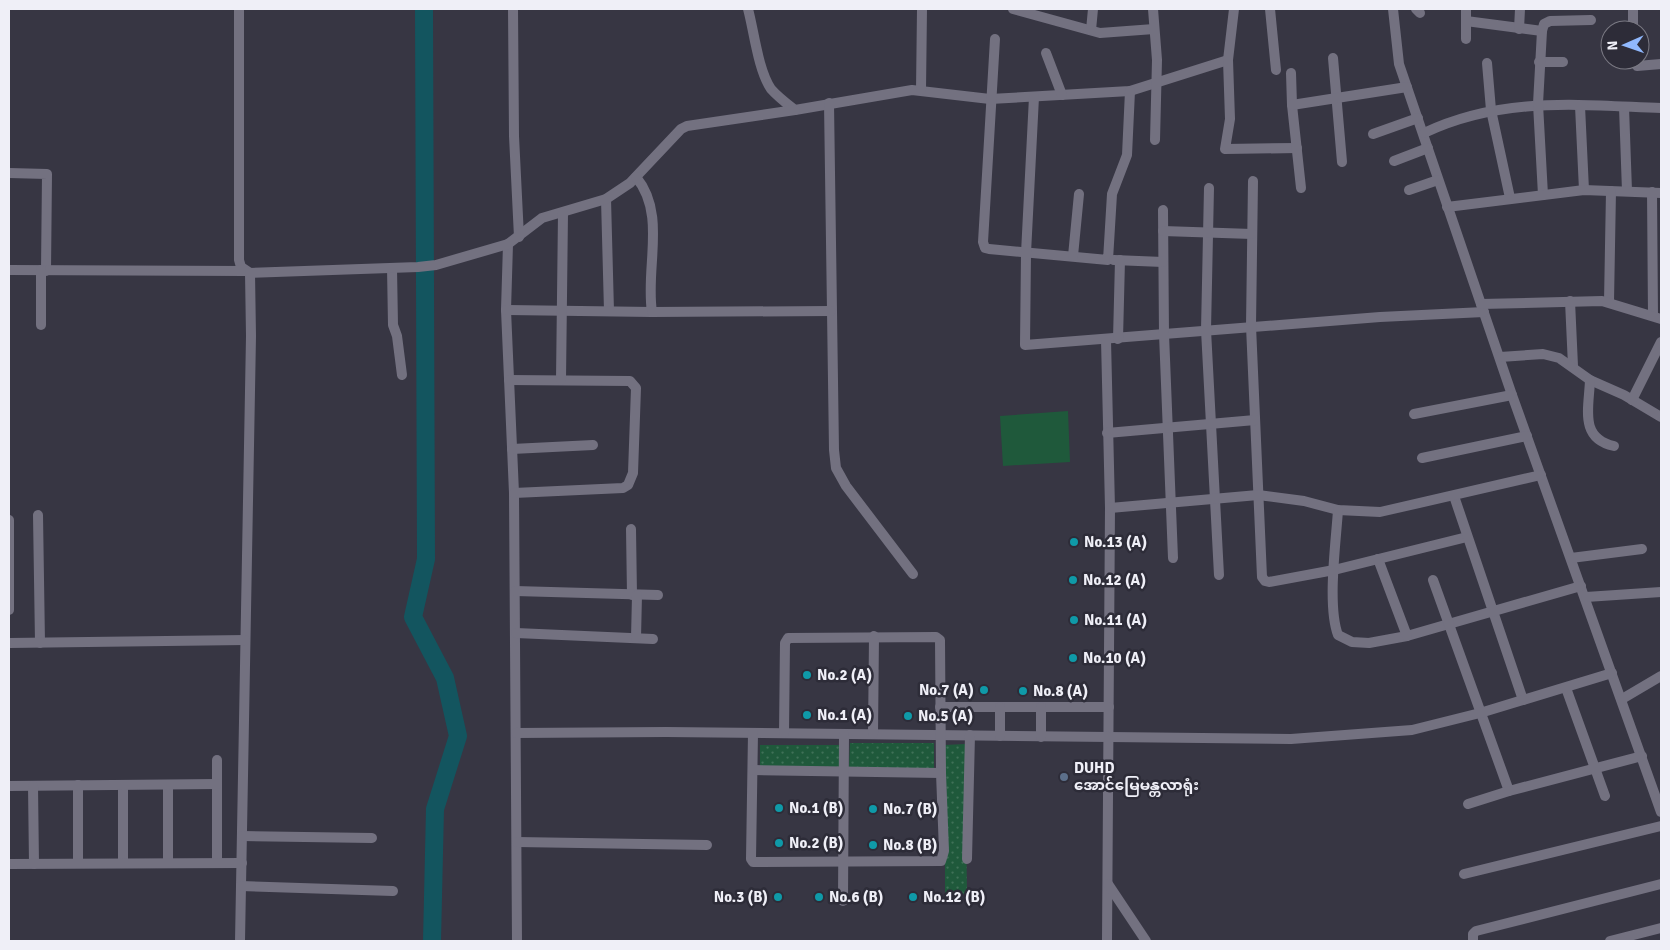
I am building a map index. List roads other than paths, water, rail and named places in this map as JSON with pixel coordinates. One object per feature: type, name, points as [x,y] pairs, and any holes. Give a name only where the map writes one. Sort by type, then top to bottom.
[{"type":"street","points":[[239,9],[239,260],[247,272],[250,399],[240,941]]},
{"type":"street","points":[[513,9],[514,136],[519,237]]},
{"type":"street","points":[[748,9],[765,76],[770,87],[779,98],[795,110]]},
{"type":"street","points":[[921,90],[920,34],[922,9]]},
{"type":"street","points":[[1013,9],[1100,33],[1122,33],[1154,29]]},
{"type":"street","points":[[1090,30],[1093,9]]},
{"type":"street","points":[[1153,9],[1156,82],[1155,140]]},
{"type":"street","points":[[1234,9],[1228,60],[1230,119],[1225,149],[1297,148]]},
{"type":"street","points":[[1276,9],[1270,9],[1276,70]]},
{"type":"street","points":[[1393,9],[1399,64],[1526,436],[1586,597],[1661,812]]},
{"type":"street","points":[[1466,9],[1466,39]]},
{"type":"street","points":[[1519,29],[1520,9]]},
{"type":"street","points":[[1543,195],[1538,104],[1542,31],[1544,24],[1550,21],[1591,20]]},
{"type":"street","points":[[1466,21],[1542,31]]},
{"type":"street","points":[[995,39],[983,242],[985,248],[988,250],[1108,260],[1163,262]]},
{"type":"street","points":[[1046,53],[1062,95]]},
{"type":"street","points":[[1333,58],[1342,162]]},
{"type":"street","points":[[9,270],[247,272],[436,265],[508,244],[536,222],[606,199],[636,177],[687,126],[795,110],[880,94],[921,90],[990,99],[1130,91],[1228,60]]},
{"type":"street","points":[[1539,62],[1563,62]]},
{"type":"street","points":[[1487,64],[1491,110],[1510,198]]},
{"type":"street","points":[[1291,73],[1292,105],[1301,188]]},
{"type":"street","points":[[1292,105],[1407,87]]},
{"type":"street","points":[[1108,260],[1112,194],[1127,154],[1130,91]]},
{"type":"street","points":[[1034,97],[1026,253],[1024,344],[1106,340],[1251,326],[1570,301],[1609,302],[1657,317],[1657,192],[1584,190],[1447,207]]},
{"type":"street","points":[[829,103],[831,310],[836,468],[846,486],[913,574]]},
{"type":"street","points":[[1424,133],[1449,122],[1491,110],[1538,104],[1661,108]]},
{"type":"street","points":[[1580,106],[1584,190]]},
{"type":"street","points":[[1624,107],[1627,191]]},
{"type":"street","points":[[1374,134],[1418,118]]},
{"type":"street","points":[[1394,161],[1428,148]]},
{"type":"street","points":[[9,173],[47,174],[40,325]]},
{"type":"street","points":[[636,177],[650,199],[652,215],[652,312]]},
{"type":"street","points":[[1408,190],[1438,180]]},
{"type":"street","points":[[1253,181],[1251,326],[1262,577],[1265,581],[1269,582],[1334,570],[1467,537]]},
{"type":"street","points":[[1210,188],[1206,330],[1219,575]]},
{"type":"street","points":[[1609,302],[1611,190]]},
{"type":"street","points":[[1072,256],[1079,194]]},
{"type":"street","points":[[606,199],[609,311]]},
{"type":"street","points":[[1163,210],[1164,334],[1174,558]]},
{"type":"street","points":[[562,380],[564,213]]},
{"type":"street","points":[[1163,231],[1252,234]]},
{"type":"street","points":[[508,244],[506,310],[514,493],[516,633],[517,941]]},
{"type":"street","points":[[1118,339],[1120,260]]},
{"type":"street","points":[[392,268],[393,325],[397,336],[402,374]]},
{"type":"street","points":[[1570,301],[1573,366]]},
{"type":"street","points":[[506,310],[652,312],[831,310]]},
{"type":"street","points":[[1106,340],[1110,508],[1107,941]]},
{"type":"street","points":[[1632,400],[1661,342]]},
{"type":"street","points":[[1500,357],[1543,354],[1559,358],[1573,366],[1590,380],[1661,416]]},
{"type":"street","points":[[509,380],[630,381],[636,388],[631,478],[623,488],[514,493]]},
{"type":"street","points":[[1590,380],[1589,417],[1592,434],[1597,440],[1614,446]]},
{"type":"street","points":[[1414,414],[1512,395]]},
{"type":"street","points":[[1107,433],[1255,420]]},
{"type":"street","points":[[1422,458],[1526,436]]},
{"type":"street","points":[[512,449],[594,445]]},
{"type":"street","points":[[1110,508],[1258,495],[1304,501],[1338,510],[1384,511],[1541,476]]},
{"type":"street","points":[[1454,496],[1491,611],[1523,700]]},
{"type":"street","points":[[1338,510],[1334,570],[1335,626],[1338,635],[1352,642],[1362,644],[1407,636],[1581,586]]},
{"type":"street","points":[[38,515],[40,643]]},
{"type":"street","points":[[9,520],[9,610]]},
{"type":"street","points":[[631,529],[636,638]]},
{"type":"street","points":[[1571,558],[1642,549]]},
{"type":"street","points":[[1378,559],[1407,636]]},
{"type":"street","points":[[1433,580],[1508,791]]},
{"type":"street","points":[[515,591],[658,595]]},
{"type":"street","points":[[1586,597],[1661,592]]},
{"type":"street","points":[[516,633],[654,639]]},
{"type":"street","points":[[753,733],[751,859],[753,862],[941,861],[944,851],[940,735],[940,640],[936,637],[874,636],[788,638],[785,643],[784,733]]},
{"type":"street","points":[[873,734],[874,636]]},
{"type":"street","points":[[9,643],[245,640]]},
{"type":"street","points":[[516,733],[784,733],[1291,740],[1402,732],[1480,713],[1612,673]]},
{"type":"street","points":[[1622,699],[1661,676]]},
{"type":"street","points":[[1566,688],[1605,796]]},
{"type":"street","points":[[940,707],[1109,707]]},
{"type":"street","points":[[1000,707],[1000,736]]},
{"type":"street","points":[[1041,737],[1042,707]]},
{"type":"street","points":[[843,901],[844,734]]},
{"type":"street","points":[[967,859],[970,735]]},
{"type":"street","points":[[1468,804],[1508,791],[1642,756]]},
{"type":"street","points":[[217,760],[217,863]]},
{"type":"street","points":[[752,770],[844,773],[941,773]]},
{"type":"street","points":[[9,786],[217,784]]},
{"type":"street","points":[[78,785],[78,863]]},
{"type":"street","points":[[123,785],[123,863]]},
{"type":"street","points":[[168,785],[168,863]]},
{"type":"street","points":[[32,786],[34,864]]},
{"type":"street","points":[[1464,874],[1661,826]]},
{"type":"street","points":[[242,836],[372,838]]},
{"type":"street","points":[[517,842],[707,845]]},
{"type":"street","points":[[9,864],[242,863]]},
{"type":"street","points":[[1108,884],[1146,941]]},
{"type":"street","points":[[1473,941],[1473,934],[1476,931],[1661,884]]},
{"type":"street","points":[[241,886],[393,891]]},
{"type":"street","points":[[1610,941],[1661,928]]},
{"type":"waterway","points":[[424,9],[426,559],[413,617],[445,678],[458,736],[435,809],[432,941]]},
{"type":"place","name":"No.13 (A)","points":[[1074,542]]},
{"type":"place","name":"No.12 (A)","points":[[1073,580]]},
{"type":"place","name":"No.11 (A)","points":[[1074,620]]},
{"type":"place","name":"No.10 (A)","points":[[1073,658]]},
{"type":"place","name":"No.2 (A)","points":[[807,675]]},
{"type":"place","name":"No.7 (A)","points":[[984,690]]},
{"type":"place","name":"No.8 (A)","points":[[1023,691]]},
{"type":"place","name":"No.1 (A)","points":[[807,715]]},
{"type":"place","name":"No.5 (A)","points":[[908,716]]},
{"type":"place","name":"DUHD အောင်မြေမန္တလာရုံး","points":[[1064,777]]},
{"type":"place","name":"No.1 (B)","points":[[779,808]]},
{"type":"place","name":"No.7 (B)","points":[[873,809]]},
{"type":"place","name":"No.2 (B)","points":[[779,843]]},
{"type":"place","name":"No.8 (B)","points":[[873,845]]},
{"type":"place","name":"No.3 (B)","points":[[778,897]]},
{"type":"place","name":"No.6 (B)","points":[[819,897]]},
{"type":"place","name":"No.12 (B)","points":[[913,897]]}]
